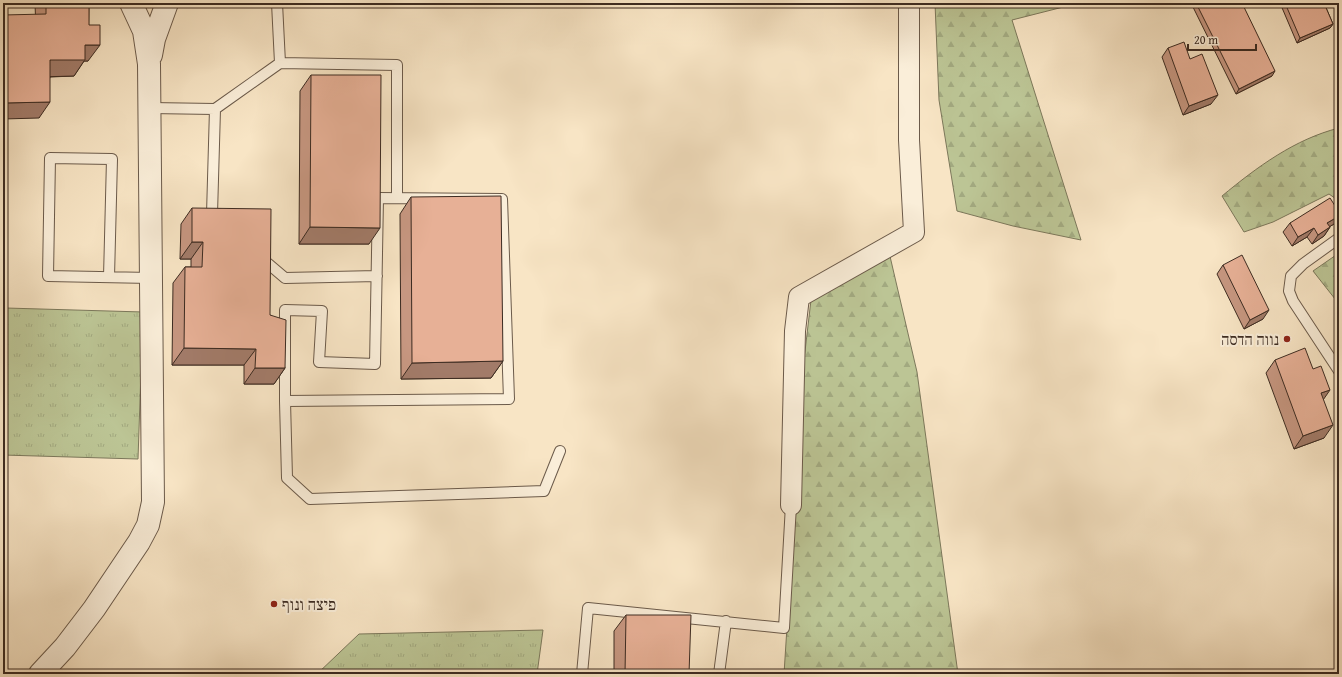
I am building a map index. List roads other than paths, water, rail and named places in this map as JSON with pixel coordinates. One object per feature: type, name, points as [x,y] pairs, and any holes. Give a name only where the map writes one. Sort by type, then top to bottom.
[{"type":"street","points":[[40,674],[65,647],[94,609],[139,542],[148,525],[154,484],[149,64],[144,31],[131,3]]},
{"type":"street","points":[[149,64],[154,39],[167,3]]},
{"type":"street","points":[[791,505],[795,331],[799,297],[914,232],[909,140],[909,3]]},
{"type":"lane","points":[[277,3],[280,63]]},
{"type":"lane","points":[[150,108],[215,109],[280,63],[397,65],[397,198]]},
{"type":"lane","points":[[215,109],[212,214],[227,214]]},
{"type":"lane","points":[[109,277],[112,159],[50,158],[48,276],[151,278]]},
{"type":"lane","points":[[285,401],[509,399],[502,199],[378,198],[375,364],[319,362],[322,311],[285,310],[285,401],[287,478],[310,499],[544,491],[560,451]]},
{"type":"lane","points":[[1339,238],[1303,264],[1291,276],[1290,291],[1293,301],[1339,371]]},
{"type":"lane","points":[[265,246],[265,261],[285,278],[377,276]]},
{"type":"lane","points":[[582,674],[588,608],[784,628],[791,505]]},
{"type":"lane","points":[[719,674],[726,621]]},
{"type":"place","name":"נווה הדסה","points":[[1287,339]]},
{"type":"place","name":"פיצה ונוף","points":[[274,604]]}]
